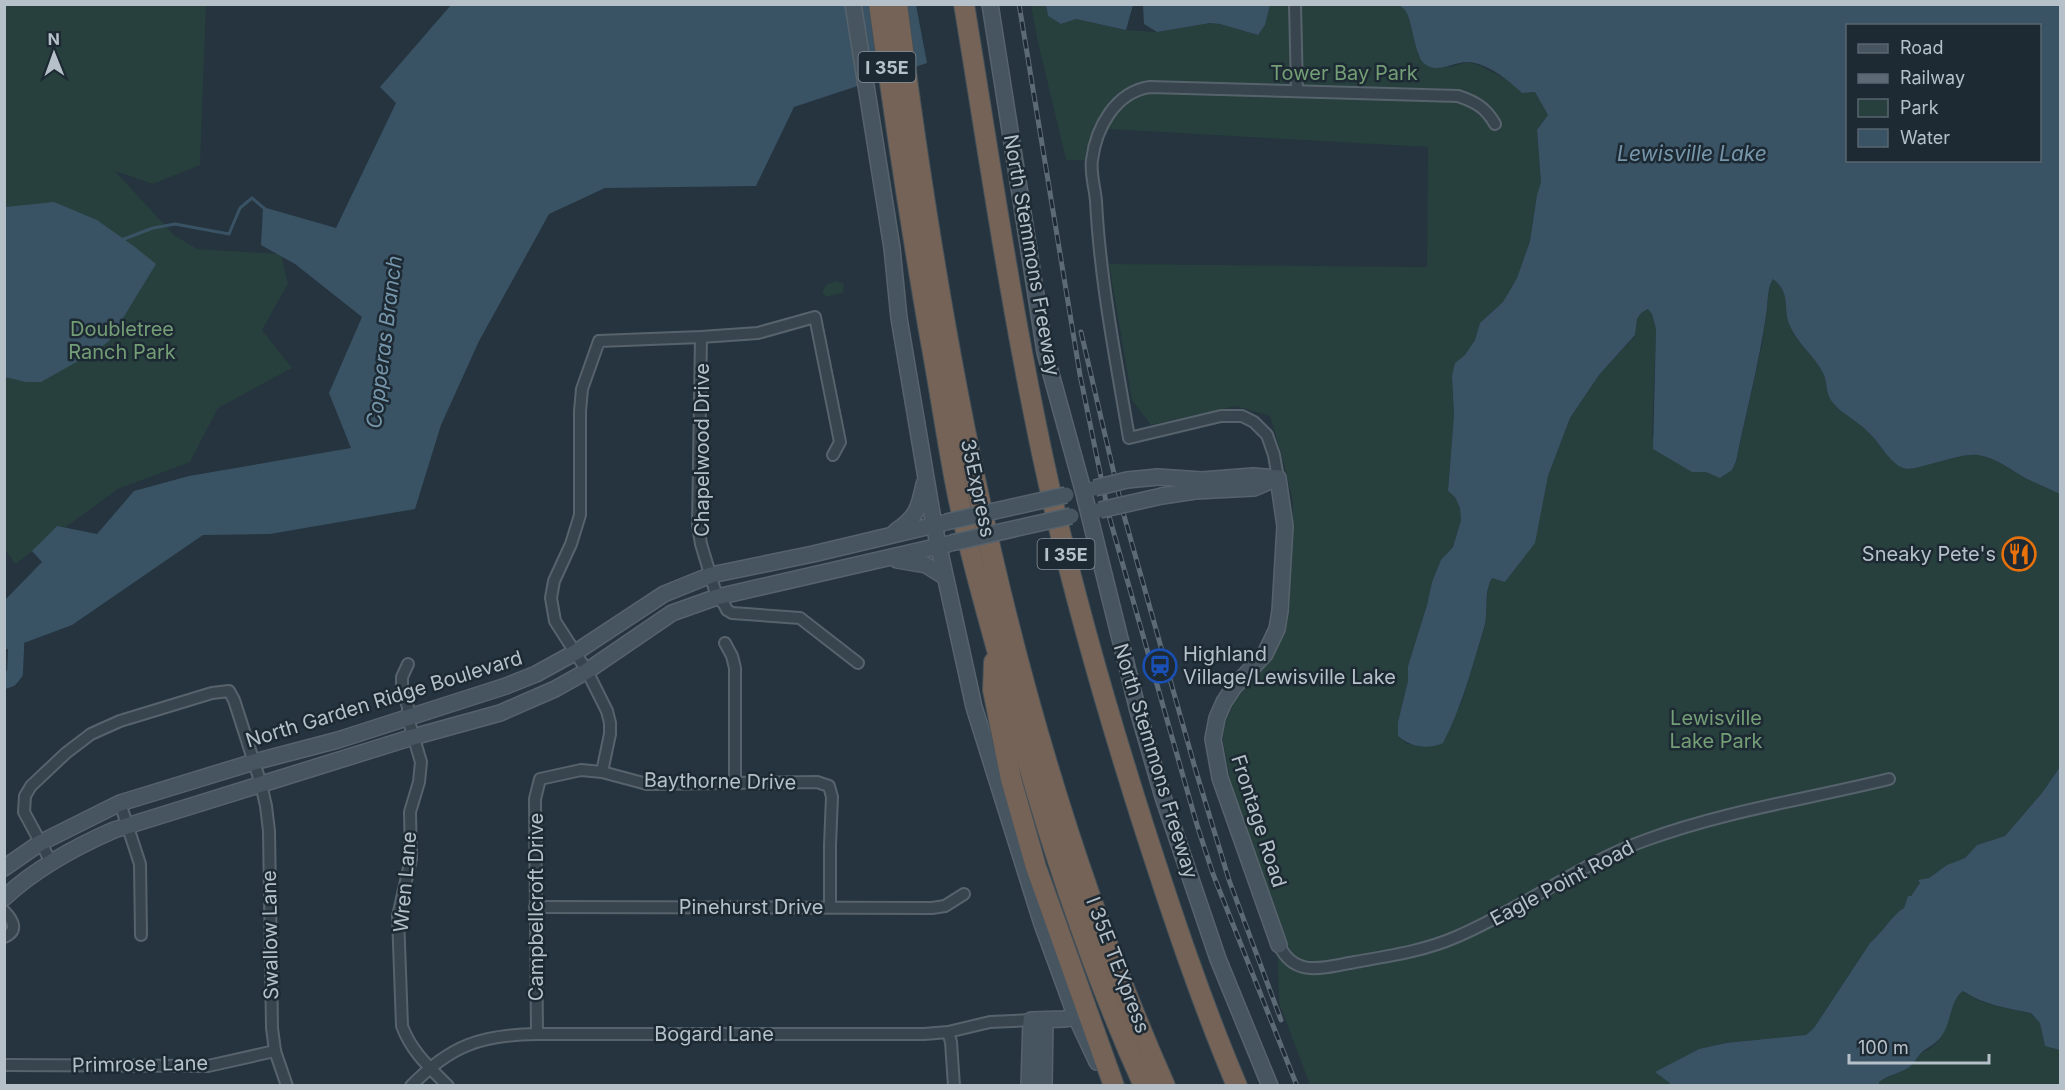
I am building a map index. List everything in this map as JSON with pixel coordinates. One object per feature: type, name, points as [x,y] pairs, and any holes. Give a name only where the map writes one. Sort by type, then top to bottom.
[{"type":"highway","name":"I 35E","points":[[879,4],[904,128],[955,483],[995,642],[1046,825],[1103,988],[1144,1086]]},
{"type":"highway","points":[[897,4],[904,128]]},
{"type":"highway","name":"North Stemmons Freeway","points":[[964,4],[1023,358],[1043,459],[1074,587],[1117,742],[1155,861],[1200,991],[1237,1086]]},
{"type":"highway","name":"35Express","points":[[904,128],[975,483],[1025,684],[1073,843]]},
{"type":"highway","points":[[995,642],[993,690],[1011,779],[1036,867],[1114,1086]]},
{"type":"highway","name":"I 35E TEXpress","points":[[1073,843],[1112,954],[1166,1086]]},
{"type":"main road","points":[[853,4],[892,248],[899,318],[926,476],[945,545],[945,577],[974,707],[1042,924],[1076,1017],[1108,1086]]},
{"type":"main road","name":"North Stemmons Freeway","points":[[990,4],[1045,352],[1089,489],[1138,711],[1163,797],[1218,959],[1270,1086]]},
{"type":"main road","points":[[888,536],[906,524],[916,513],[926,476]]},
{"type":"main road","name":"North Garden Ridge Boulevard","points":[[4,868],[40,843],[120,804],[254,762],[338,740],[506,686],[536,674],[576,652],[664,594],[711,575],[813,554],[1127,480],[1158,477],[1202,480],[1254,476],[1278,478]]},
{"type":"main road","points":[[4,898],[51,862],[93,839],[128,825],[413,737],[500,713],[555,689],[587,671],[672,613],[717,597],[1162,496],[1195,491],[1254,488],[1278,478]]},
{"type":"main road","name":"Frontage Road","points":[[1278,478],[1285,526],[1281,611],[1277,629],[1265,654],[1234,687],[1224,702],[1217,718],[1213,739],[1220,778],[1279,945]]},
{"type":"main road","points":[[888,559],[920,563],[945,577]]},
{"type":"main road","points":[[1038,1020],[1076,1017]]},
{"type":"main road","points":[[1029,1086],[1038,1020]]},
{"type":"main road","points":[[1038,1020],[1044,1086]]},
{"type":"street","points":[[1295,4],[1297,91]]},
{"type":"street","points":[[1278,478],[1274,455],[1267,435],[1254,422],[1242,416],[1221,416],[1129,438],[1097,229],[1092,161],[1100,127],[1116,105],[1139,88],[1150,87],[1458,96],[1477,102],[1496,124]]},
{"type":"street","points":[[602,772],[610,734],[607,711],[587,671],[555,621],[551,598],[554,581],[571,544],[579,515],[582,389],[599,341],[758,333],[815,317],[840,442],[833,455]]},
{"type":"street","name":"Chapelwood Drive","points":[[701,337],[698,526],[717,597]]},
{"type":"street","points":[[717,597],[727,610],[732,612],[801,618],[858,663]]},
{"type":"street","points":[[725,644],[732,656],[735,668],[735,783]]},
{"type":"street","name":"Wren Lane","points":[[408,664],[402,677],[402,690],[421,762],[419,782],[410,812],[411,859],[398,916],[402,1026],[415,1052],[448,1086]]},
{"type":"street","name":"Swallow Lane","points":[[40,843],[24,812],[25,796],[31,786],[81,740],[120,721],[212,693],[229,691],[261,784],[269,831],[270,992],[275,1051],[287,1086]]},
{"type":"street","name":"Baythorne Drive","points":[[540,779],[581,770],[602,772],[647,784],[817,782],[830,786],[832,797],[830,906]]},
{"type":"street","name":"Campbellcroft Drive","points":[[537,1034],[535,799],[540,779]]},
{"type":"street","name":"Eagle Point Road","points":[[1279,945],[1282,953],[1291,962],[1305,968],[1327,967],[1412,952],[1478,927],[1587,865],[1647,839],[1779,803],[1889,779]]},
{"type":"street","points":[[120,804],[140,864],[141,935]]},
{"type":"street","points":[[40,843],[51,862]]},
{"type":"street","name":"Pinehurst Drive","points":[[535,908],[830,906],[932,908],[945,906],[964,894]]},
{"type":"street","points":[[4,911],[12,919],[14,926],[11,933],[4,937]]},
{"type":"street","name":"Bogard Lane","points":[[411,1086],[429,1067],[470,1043],[494,1037],[537,1034],[924,1034],[948,1032],[990,1022],[1038,1020]]},
{"type":"street","points":[[948,1032],[951,1042],[954,1086]]},
{"type":"street","name":"Primrose Lane","points":[[4,1065],[208,1066],[275,1051]]},
{"type":"green space","name":"Doubletree Ranch Park","points":[[5,5],[206,5],[200,165],[153,184],[115,171],[174,235],[197,249],[281,254],[288,284],[262,330],[292,368],[218,408],[190,462],[118,489],[15,564],[5,549]]},
{"type":"green space","name":"Lewisville Lake Park","points":[[1031,5],[1046,5],[1048,16],[1061,24],[1076,19],[1126,30],[1157,32],[1210,23],[1257,35],[1265,25],[1270,5],[1398,5],[1407,14],[1418,56],[1450,67],[1468,62],[1481,66],[1509,81],[1522,93],[1535,92],[1548,115],[1537,130],[1541,182],[1530,240],[1517,278],[1503,302],[1480,323],[1475,340],[1452,376],[1454,415],[1448,491],[1455,497],[1460,508],[1461,520],[1453,547],[1441,561],[1432,582],[1408,666],[1408,681],[1398,722],[1398,736],[1407,744],[1443,743],[1462,701],[1485,626],[1488,585],[1492,577],[1505,582],[1515,569],[1544,497],[1548,476],[1570,418],[1599,375],[1635,336],[1637,319],[1641,313],[1649,309],[1656,329],[1652,436],[1692,472],[1732,470],[1736,461],[1762,345],[1769,291],[1773,279],[1779,284],[1784,295],[1787,318],[1792,331],[1823,373],[1830,400],[1860,424],[1888,457],[1898,465],[1908,469],[1916,468],[1959,456],[1978,455],[1998,462],[2027,479],[2060,494],[2060,767],[2042,793],[2005,836],[1977,845],[1965,858],[1947,865],[1929,878],[1918,881],[1920,883],[1911,896],[1908,896],[1904,908],[1870,943],[1814,1028],[1806,1035],[1726,1043],[1699,1049],[1656,1072],[1670,1083],[1669,1085],[1310,1085],[1279,1003],[1277,927],[1231,784],[1223,741],[1224,726],[1235,701],[1271,659],[1288,618],[1293,502],[1283,460],[1270,416],[1236,406],[1151,425],[1132,400],[1109,264],[1427,267],[1428,147],[1107,129],[1099,148],[1099,161],[1066,160]]},
{"type":"green space","points":[[837,281],[844,284],[843,293],[826,297],[822,291],[827,284]]},
{"type":"green space","points":[[1963,991],[1987,1003],[2031,1013],[2040,1023],[2045,1046],[2060,1050],[2060,1085],[1879,1086],[1879,1082],[1910,1067],[1920,1054],[1938,1041],[1958,996]]},
{"type":"water","points":[[1046,4],[1133,5],[1126,30],[1076,19],[1061,24],[1048,16]]},
{"type":"water","points":[[1143,4],[1270,5],[1265,25],[1258,35],[1210,23],[1157,32],[1144,24]]},
{"type":"water","points":[[451,5],[916,5],[927,63],[794,107],[756,186],[605,188],[549,214],[479,341],[441,425],[415,509],[270,534],[203,535],[72,625],[5,650],[5,600],[42,562],[32,551],[57,526],[97,534],[134,491],[189,476],[351,448],[329,393],[362,317],[295,264],[261,245],[263,207],[336,228],[396,103],[380,87]]},
{"type":"water","name":"Lewisville Lake","points":[[1398,5],[2060,5],[2060,494],[2027,479],[1998,462],[1978,455],[1960,456],[1908,469],[1898,465],[1888,457],[1860,424],[1830,400],[1823,373],[1792,331],[1787,318],[1784,295],[1779,284],[1773,279],[1769,291],[1760,352],[1736,461],[1732,470],[1720,478],[1706,472],[1692,472],[1653,449],[1656,329],[1652,314],[1648,309],[1637,319],[1635,335],[1599,375],[1570,418],[1548,476],[1535,543],[1505,582],[1492,578],[1489,584],[1484,628],[1461,701],[1443,743],[1425,747],[1403,740],[1398,736],[1398,722],[1408,681],[1408,666],[1432,582],[1441,560],[1453,547],[1461,520],[1460,508],[1455,497],[1448,491],[1454,415],[1452,376],[1455,363],[1465,355],[1475,340],[1480,323],[1503,302],[1517,278],[1530,241],[1541,182],[1537,130],[1548,115],[1535,92],[1522,93],[1504,78],[1482,65],[1462,62],[1436,68],[1426,65],[1419,55],[1405,10]]},
{"type":"water","points":[[54,202],[97,220],[156,264],[109,341],[96,351],[41,382],[26,382],[5,377],[5,207]]},
{"type":"water","points":[[2060,767],[2060,1050],[2045,1046],[2040,1023],[2031,1013],[1987,1003],[1963,991],[1956,999],[1946,1027],[1938,1040],[1920,1054],[1910,1067],[1882,1080],[1879,1085],[1669,1085],[1670,1083],[1655,1072],[1699,1049],[1726,1043],[1806,1035],[1814,1028],[1870,943],[1904,908],[1908,896],[1911,896],[1920,883],[1918,880],[1929,878],[1947,865],[1965,858],[1977,845],[2005,836],[2042,793]]},
{"type":"waterway","points":[[124,239],[153,228],[175,224],[229,234],[240,208],[252,198],[265,209]]},
{"type":"waterway","name":"Copperas Branch","points":[[4,681],[10,679],[15,673],[17,624]]},
{"type":"railway","points":[[1019,4],[1080,375],[1109,516],[1213,874],[1297,1086]]},
{"type":"railway","points":[[1081,332],[1123,512],[1195,768],[1229,880],[1281,1020]]},
{"type":"place","name":"Sneaky Pete's","points":[[2019,554]]},
{"type":"place","name":"Highland Village/Lewisville Lake","points":[[1160,666]]},
{"type":"park label","name":"Tower Bay Park","points":[[1344,73]]}]
